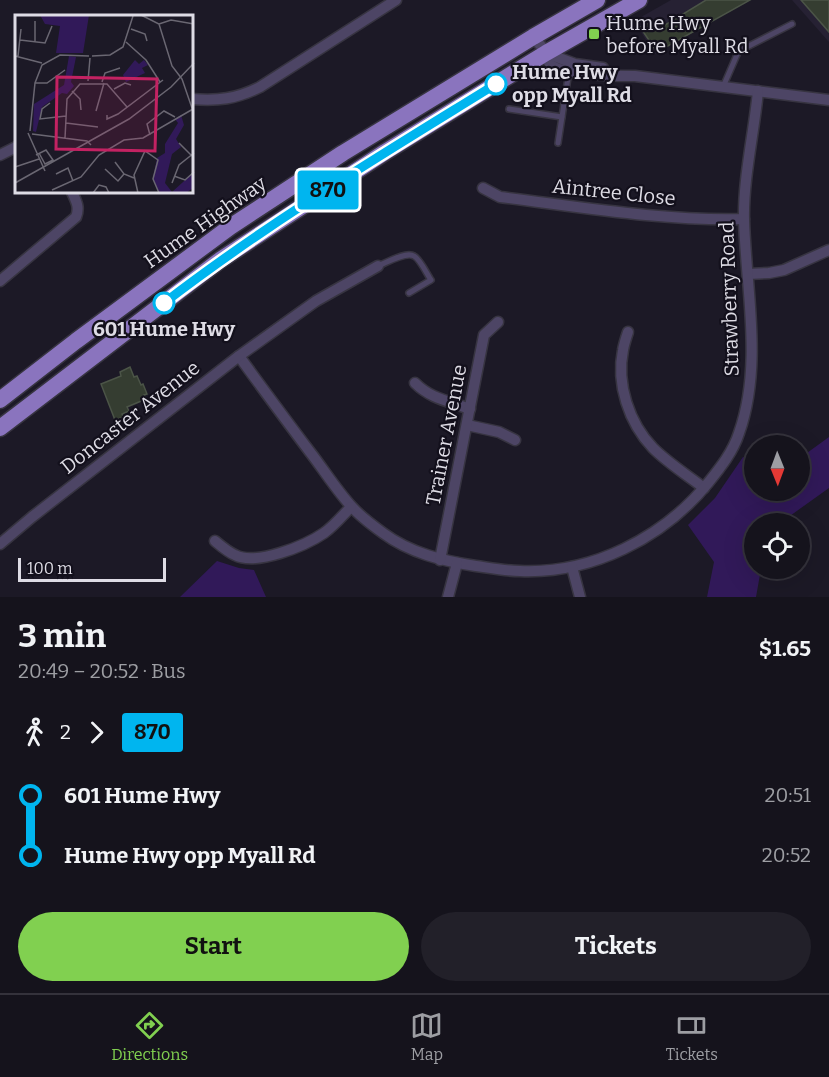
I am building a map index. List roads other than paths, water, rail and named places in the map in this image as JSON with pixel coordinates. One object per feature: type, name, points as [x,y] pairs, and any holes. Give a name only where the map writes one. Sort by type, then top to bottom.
[{"type":"highway","name":"Hume Highway","points":[[0,400],[230,227],[343,153],[597,0]]},
{"type":"highway","name":"Hume Highway","points":[[0,428],[220,260],[385,152],[546,53],[639,0]]},
{"type":"street","points":[[194,99],[216,100],[246,94],[396,0]]},
{"type":"street","points":[[534,37],[546,53],[548,61],[555,68],[569,72],[635,76],[829,100]]},
{"type":"street","points":[[546,53],[575,64],[635,76]]},
{"type":"street","name":"Strawberry Road","points":[[239,356],[351,507],[399,544],[416,552],[457,564],[520,571],[543,571],[572,567],[605,557],[635,543],[656,531],[689,505],[730,452],[739,435],[750,393],[752,365],[744,219],[758,92]]},
{"type":"street","points":[[0,155],[15,148]]},
{"type":"street","name":"Aintree Close","points":[[483,188],[500,197],[652,216],[711,220],[744,219]]},
{"type":"street","points":[[0,281],[76,217],[78,205],[73,194]]},
{"type":"street","points":[[748,274],[784,270],[829,250]]},
{"type":"street","name":"Doncaster Avenue","points":[[0,544],[239,356],[316,301],[378,266]]},
{"type":"street","name":"Trainer Avenue","points":[[440,560],[484,335],[498,322]]},
{"type":"street","points":[[628,332],[623,349],[621,377],[633,421],[653,447],[704,488]]},
{"type":"street","points":[[415,383],[432,396],[470,409]]},
{"type":"street","points":[[467,425],[499,432],[515,440]]},
{"type":"street","points":[[215,541],[236,556],[248,559],[264,558],[307,543],[326,532],[351,507]]},
{"type":"street","points":[[448,597],[457,564]]},
{"type":"street","points":[[572,567],[580,597]]},
{"type":"lane","points":[[723,87],[740,51],[792,24]]},
{"type":"lane","points":[[558,143],[569,72]]},
{"type":"lane","points":[[508,109],[562,117]]},
{"type":"lane","points":[[378,266],[406,255],[417,258],[431,280],[409,293]]},
{"type":"place","name":"Hume Hwy before Myall Rd","points":[[594,34]]},
{"type":"place","name":"Hume Hwy opp Myall Rd","points":[[496,84]]},
{"type":"place","name":"601 Hume Hwy","points":[[164,303]]}]
